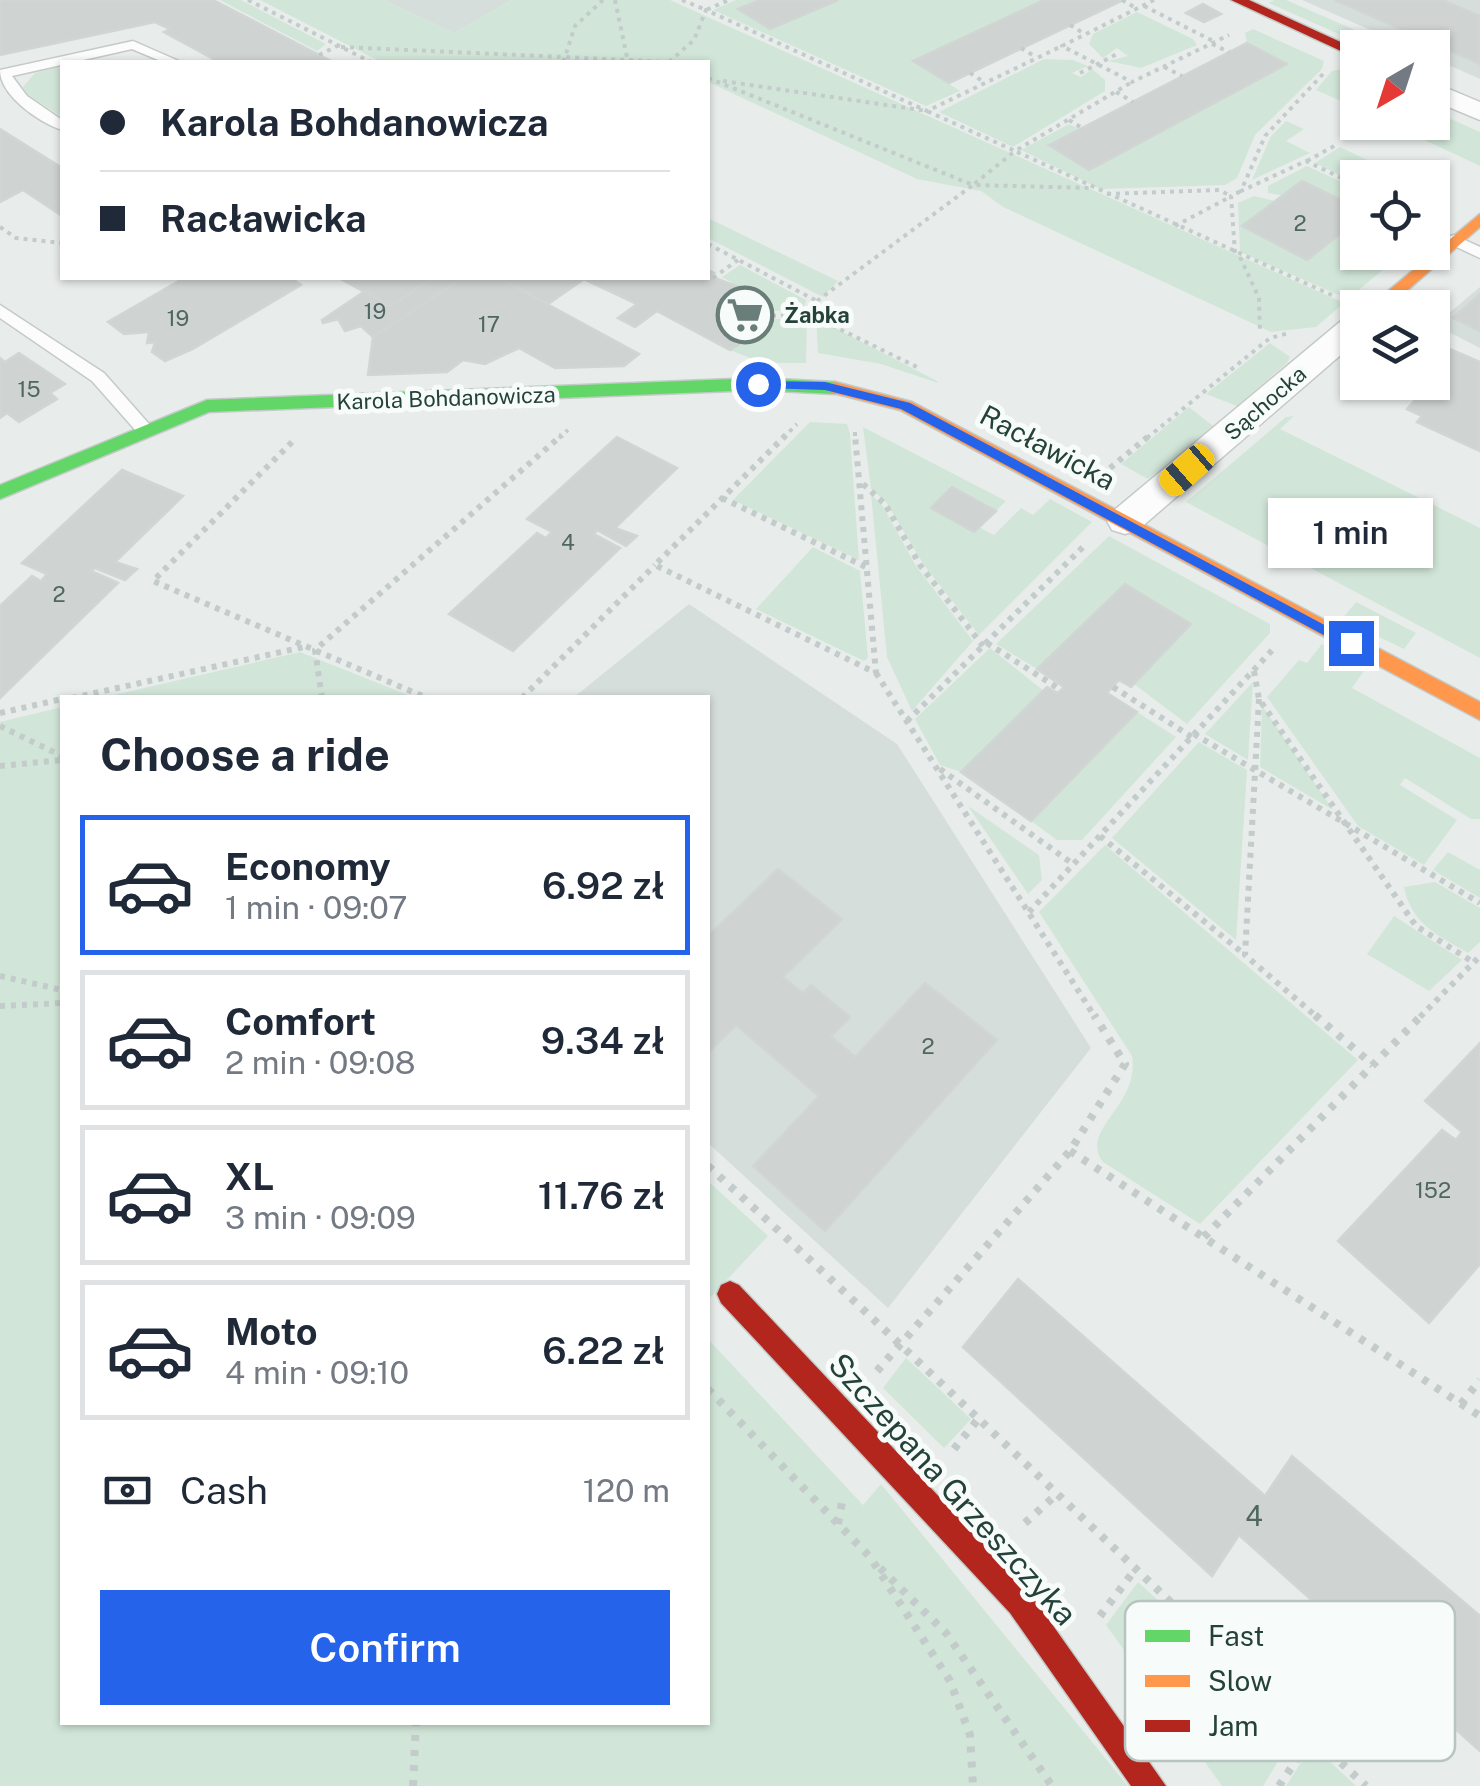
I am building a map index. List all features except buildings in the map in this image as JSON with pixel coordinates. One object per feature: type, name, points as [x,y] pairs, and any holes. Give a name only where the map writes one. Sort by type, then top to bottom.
[{"type":"street","points":[[1238,0],[1340,47]]},
{"type":"street","points":[[1450,98],[1480,112]]},
{"type":"street","points":[[1397,290],[1480,219]]},
{"type":"street","name":"Sąchocka","points":[[1125,521],[1340,325]]},
{"type":"street","name":"Karola Bohdanowicza","points":[[0,492],[144,428],[207,406],[758,384],[825,386],[906,406]]},
{"type":"street","name":"Racławicka","points":[[906,406],[1480,712]]},
{"type":"street","name":"Szczepana Grzeszczyka","points":[[730,1294],[1020,1603],[1125,1751]]},
{"type":"street","name":"Szczepana Grzeszczyka","points":[[1132,1761],[1150,1786]]},
{"type":"lane","points":[[64,60],[133,45],[169,60]]},
{"type":"lane","points":[[0,74],[60,61]]},
{"type":"lane","points":[[0,74],[12,83],[21,99],[60,125]]},
{"type":"lane","points":[[1454,240],[1480,253]]},
{"type":"lane","points":[[0,310],[98,377],[144,428]]},
{"type":"path","points":[[248,0],[366,60]]},
{"type":"path","points":[[319,55],[340,46],[564,60],[575,26],[603,0]]},
{"type":"path","points":[[614,0],[627,60]]},
{"type":"path","points":[[682,0],[1015,150],[1340,306]]},
{"type":"path","points":[[670,60],[694,40],[706,10],[730,0]]},
{"type":"path","points":[[1122,0],[1229,52]]},
{"type":"path","points":[[710,79],[928,111],[1154,0]]},
{"type":"path","points":[[1070,25],[1086,34]]},
{"type":"path","points":[[817,301],[973,186],[1015,150],[1132,82],[1232,33]]},
{"type":"path","points":[[1062,46],[1132,82]]},
{"type":"path","points":[[1021,48],[1037,58]]},
{"type":"path","points":[[1080,73],[1119,53]]},
{"type":"path","points":[[1242,191],[1265,136],[1334,62]]},
{"type":"path","points":[[1163,66],[1182,76]]},
{"type":"path","points":[[970,73],[985,83]]},
{"type":"path","points":[[710,79],[973,186],[1094,188]]},
{"type":"path","points":[[1115,92],[1133,102]]},
{"type":"path","points":[[1068,120],[1082,128]]},
{"type":"path","points":[[1175,226],[1336,145]]},
{"type":"path","points":[[1306,162],[1340,178]]},
{"type":"path","points":[[1106,194],[1219,190],[1230,196]]},
{"type":"path","points":[[1230,196],[1237,255],[1259,298],[1260,334]]},
{"type":"path","points":[[0,227],[16,238],[60,243]]},
{"type":"path","points":[[713,278],[738,260]]},
{"type":"path","points":[[763,316],[810,315]]},
{"type":"path","points":[[1110,468],[1270,338]]},
{"type":"path","points":[[525,695],[804,418],[792,418]]},
{"type":"path","points":[[855,422],[876,673],[1125,1064],[1070,1151],[864,1387],[856,1425]]},
{"type":"path","points":[[315,650],[573,426]]},
{"type":"path","points":[[280,435],[300,434],[153,581],[420,695]]},
{"type":"path","points":[[863,484],[885,504],[920,565],[985,644],[1061,690]]},
{"type":"path","points":[[722,498],[869,568]]},
{"type":"path","points":[[907,722],[1089,541]]},
{"type":"path","points":[[655,565],[876,673]]},
{"type":"path","points":[[1029,912],[1277,644]]},
{"type":"path","points":[[86,695],[306,646]]},
{"type":"path","points":[[315,650],[322,695]]},
{"type":"path","points":[[1244,955],[1259,699],[1254,669]]},
{"type":"path","points":[[1113,686],[1480,903]]},
{"type":"path","points":[[1204,1237],[1477,959],[1416,926],[1259,699]]},
{"type":"path","points":[[0,713],[60,700]]},
{"type":"path","points":[[0,726],[60,757]]},
{"type":"path","points":[[0,766],[60,758]]},
{"type":"path","points":[[934,764],[994,812],[1073,864]]},
{"type":"path","points":[[1100,836],[1373,1065]]},
{"type":"path","points":[[0,976],[60,990]]},
{"type":"path","points":[[0,1006],[60,1003]]},
{"type":"path","points":[[1070,1151],[1480,1416]]},
{"type":"path","points":[[710,1168],[902,1343],[1166,1601]]},
{"type":"path","points":[[1461,1404],[1480,1380]]},
{"type":"path","points":[[710,1391],[946,1633],[1052,1786]]},
{"type":"path","points":[[944,1462],[978,1418]]},
{"type":"path","points":[[838,1524],[844,1491]]},
{"type":"path","points":[[1018,1529],[1057,1494]]},
{"type":"path","points":[[870,1558],[950,1681],[970,1735],[973,1786]]},
{"type":"path","points":[[1094,1625],[1134,1572]]},
{"type":"path","points":[[413,1786],[416,1725]]},
{"type":"path","points":[[1279,1786],[1296,1761]]},
{"type":"path","points":[[1340,1761],[1366,1786]]},
{"type":"shaded area","points":[[383,0],[512,0],[454,33]]},
{"type":"shaded area","points":[[1302,0],[1480,0],[1480,79],[1450,66],[1450,30],[1370,30]]},
{"type":"shaded area","points":[[1480,287],[1480,348],[1450,333],[1450,312]]},
{"type":"shaded area","points":[[689,604],[897,744],[1091,1048],[888,1308],[710,1145],[710,695],[577,695]]},
{"type":"green space","points":[[220,0],[241,0],[326,44],[317,51]]},
{"type":"green space","points":[[260,0],[383,0],[454,33],[512,0],[670,0],[1340,301],[1340,306],[1316,327],[1271,332],[1003,207],[981,191],[917,179],[710,83],[710,60],[377,60]]},
{"type":"green space","points":[[736,0],[760,0],[739,9],[770,29],[838,0],[1044,0],[914,61],[960,91],[926,106],[713,10]]},
{"type":"green space","points":[[1286,0],[1355,30],[1340,30],[1340,35],[1269,3]]},
{"type":"green space","points":[[1137,12],[1193,39],[1197,45],[1141,68],[1108,61],[1128,56],[1117,48],[1103,58],[1089,44],[1093,34]]},
{"type":"green space","points":[[1253,29],[1324,61],[1322,69],[1255,135],[1237,178],[1225,185],[1100,189],[1021,150],[1069,124],[1079,129],[1050,144],[1090,170],[1286,64],[1247,43],[1245,33]]},
{"type":"green space","points":[[1044,59],[1073,60],[1088,66],[1072,73],[1081,77],[1092,69],[1105,80],[1105,91],[1013,147],[939,112]]},
{"type":"green space","points":[[60,66],[60,116],[27,94],[23,87],[35,73]]},
{"type":"green space","points":[[1340,69],[1340,101],[1316,90],[1332,71]]},
{"type":"green space","points":[[1450,119],[1480,132],[1480,166],[1424,140],[1450,140]]},
{"type":"green space","points":[[1286,121],[1304,129],[1286,141],[1310,153],[1252,180],[1271,136]]},
{"type":"green space","points":[[1340,147],[1367,160],[1340,160],[1340,176],[1315,163]]},
{"type":"green space","points":[[1307,166],[1340,181],[1340,205],[1268,193],[1268,186]]},
{"type":"green space","points":[[1254,196],[1275,201],[1243,227],[1307,259],[1340,233],[1340,270],[1383,270],[1359,290],[1340,290],[1340,296],[1240,252],[1238,203]]},
{"type":"green space","points":[[710,219],[838,281],[823,297],[710,239]]},
{"type":"green space","points":[[740,265],[806,300],[804,310],[760,311],[749,293],[722,277]]},
{"type":"green space","points":[[816,318],[938,383],[881,364],[818,353]]},
{"type":"green space","points":[[760,319],[807,319],[806,363],[763,363],[730,350],[752,336]]},
{"type":"green space","points":[[1270,343],[1290,357],[1287,363],[1237,406],[1206,394]]},
{"type":"green space","points":[[1189,407],[1213,426],[1148,479],[1121,464]]},
{"type":"green space","points":[[1294,416],[1280,429],[1480,528],[1480,658],[1186,502],[1286,417]]},
{"type":"green space","points":[[810,422],[847,424],[859,560],[733,500]]},
{"type":"green space","points":[[863,427],[1006,501],[996,511],[952,487],[932,507],[974,532],[979,527],[994,535],[1021,508],[1033,515],[1050,499],[1092,522],[979,635],[924,565],[886,502],[871,489]]},
{"type":"green space","points":[[871,494],[882,505],[916,566],[973,641],[912,711],[887,657]]},
{"type":"green space","points":[[1109,536],[1270,624],[1270,633],[1187,724],[1134,684],[1125,585],[1037,669],[996,644]]},
{"type":"green space","points":[[813,547],[860,571],[868,658],[864,661],[756,609]]},
{"type":"green space","points":[[1356,602],[1416,633],[1404,649],[1342,619]]},
{"type":"green space","points":[[1322,644],[1366,668],[1352,688],[1480,758],[1480,819],[1471,819],[1405,778],[1400,785],[1457,820],[1424,865],[1358,826],[1267,697],[1299,660],[1307,663]]},
{"type":"green space","points":[[990,648],[1044,691],[961,772],[940,765],[915,719]]},
{"type":"green space","points":[[300,652],[408,695],[114,695]]},
{"type":"green space","points":[[1253,682],[1248,760],[1205,734]]},
{"type":"green space","points":[[60,707],[60,1725],[710,1725],[710,1341],[863,1505],[881,1484],[1128,1786],[0,1786],[0,722]]},
{"type":"green space","points":[[1263,707],[1333,810],[1260,767]]},
{"type":"green space","points":[[1137,712],[1176,737],[1082,840],[1057,840],[1031,821]]},
{"type":"green space","points":[[1199,742],[1247,770],[1236,940],[1112,838]]},
{"type":"green space","points":[[968,806],[1039,855],[1042,880],[1028,894]]},
{"type":"green space","points":[[1105,845],[1358,1060],[1200,1224],[1103,1162],[1097,1150],[1103,1128],[1127,1089],[1132,1056],[1039,912]]},
{"type":"green space","points":[[1448,852],[1480,870],[1480,898],[1433,870]]},
{"type":"green space","points":[[1435,882],[1480,908],[1480,942],[1468,953],[1428,928],[1413,911],[1404,887]]},
{"type":"green space","points":[[1394,916],[1462,960],[1429,991],[1367,954]]},
{"type":"green space","points":[[710,1183],[768,1236],[710,1298]]},
{"type":"green space","points":[[906,1358],[971,1419],[944,1448],[883,1388]]},
{"type":"green space","points":[[1138,1582],[1159,1601],[1125,1601],[1125,1651],[1106,1625]]},
{"type":"green space","points":[[1204,1761],[1278,1761],[1263,1786],[1222,1786]]},
{"type":"green space","points":[[1302,1761],[1329,1761],[1356,1786],[1286,1786]]},
{"type":"traffic: fast","points":[[0,492],[207,406],[758,384],[835,388]]},
{"type":"traffic: slow","points":[[1397,290],[1480,219]]},
{"type":"traffic: slow","points":[[835,388],[906,406],[1480,712]]},
{"type":"traffic: jam","points":[[1238,0],[1340,47]]},
{"type":"traffic: jam","points":[[730,1294],[1020,1603],[1125,1751]]},
{"type":"traffic: jam","points":[[1132,1761],[1150,1786]]},
{"type":"place","name":"Żabka","points":[[745,315]]},
{"type":"route","points":[[758,384],[825,386],[906,406],[1351,643]]}]
